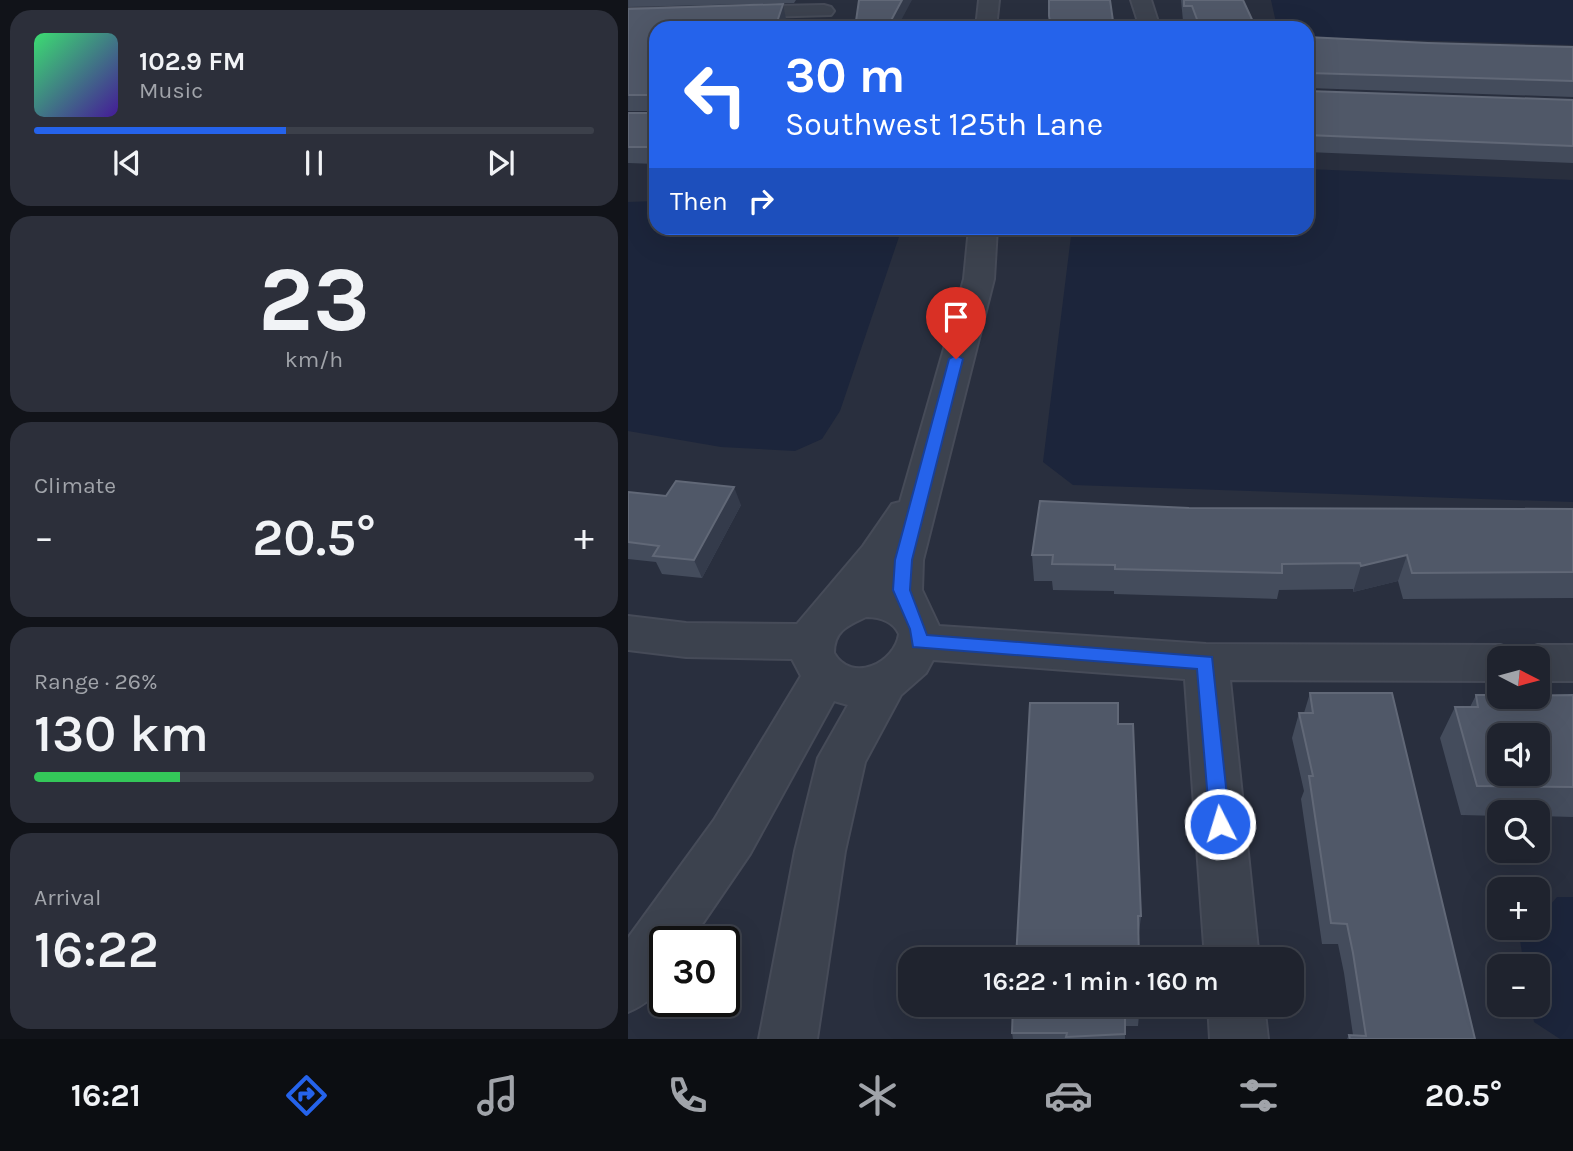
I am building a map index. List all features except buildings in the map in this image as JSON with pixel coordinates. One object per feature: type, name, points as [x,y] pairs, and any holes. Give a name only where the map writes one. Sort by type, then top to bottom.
[{"type":"street","points":[[987,21],[989,0]]},
{"type":"street","points":[[1141,0],[1148,21]]},
{"type":"street","points":[[628,15],[825,13]]},
{"type":"street","points":[[788,1039],[820,851],[842,758],[886,681],[907,664],[916,630],[901,590],[903,560],[918,494],[979,279],[982,235]]},
{"type":"street","points":[[628,984],[732,837],[822,645],[918,494]]},
{"type":"street","points":[[822,645],[861,600],[878,600],[904,609],[916,630]]},
{"type":"street","points":[[916,630],[1206,662],[1487,663]]},
{"type":"street","points":[[628,633],[686,640],[822,645]]},
{"type":"street","points":[[822,645],[853,687],[886,681]]},
{"type":"street","points":[[1206,662],[1231,947]]},
{"type":"street","points":[[1550,663],[1573,663]]},
{"type":"street","points":[[1237,1017],[1239,1039]]},
{"type":"water","points":[[1271,0],[1573,0],[1573,45],[1314,37],[1314,21],[1276,21]]},
{"type":"water","points":[[1314,169],[1573,180],[1573,502],[1073,485],[1043,462],[1071,235],[1314,235]]},
{"type":"water","points":[[649,201],[649,235],[900,235],[840,411],[822,439],[795,451],[721,447],[628,431],[628,202]]},
{"type":"water","points":[[1557,897],[1573,897],[1573,1039],[1560,1039],[1534,1022],[1533,1017],[1550,1017],[1550,954],[1522,954],[1520,940],[1550,940],[1550,905]]},
{"type":"route","points":[[956,359],[918,494],[903,560],[901,590],[918,629],[919,642],[1206,662],[1220,824]]}]
